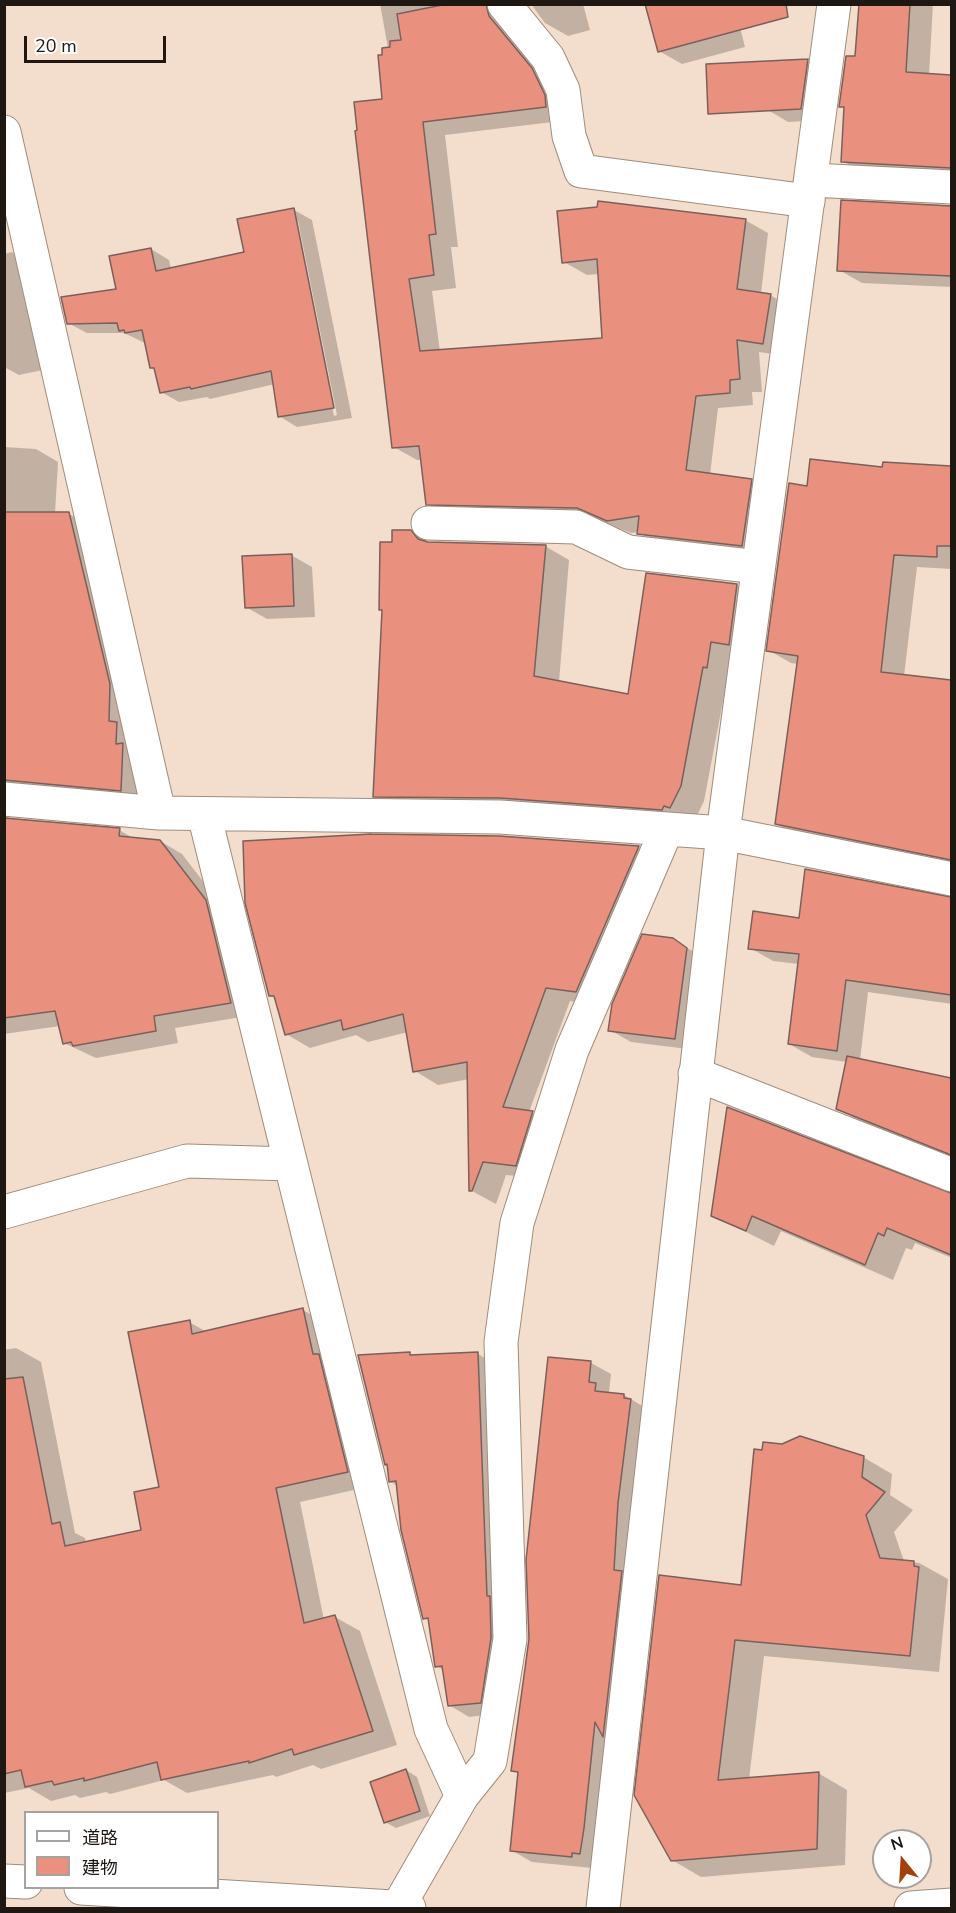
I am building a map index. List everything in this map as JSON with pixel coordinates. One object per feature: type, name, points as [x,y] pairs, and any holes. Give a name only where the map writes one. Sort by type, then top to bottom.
[{"type":"street","points":[[504,4],[548,58],[563,90],[569,136],[581,171],[809,190],[951,187]]},
{"type":"street","points":[[603,1908],[723,833],[834,4]]},
{"type":"street","points":[[4,132],[159,813]]},
{"type":"street","points":[[428,523],[576,527],[628,552],[758,567]]},
{"type":"street","points":[[4,799],[159,813],[500,817],[666,831],[723,833],[951,879]]},
{"type":"street","points":[[204,814],[431,1729],[462,1796]]},
{"type":"street","points":[[87,1889],[123,1900],[404,1908],[462,1796],[490,1761],[510,1639],[501,1342],[517,1223],[572,1050],[666,831]]},
{"type":"street","points":[[695,1074],[951,1175]]},
{"type":"street","points":[[4,1212],[187,1161],[291,1164]]},
{"type":"street","points":[[4,1881],[24,1882]]},
{"type":"street","points":[[911,1908],[951,1905]]},
{"type":"building","points":[[447,4],[486,4],[489,16],[532,68],[545,95],[546,107],[423,122],[436,234],[429,235],[434,275],[409,279],[420,351],[602,338],[597,259],[562,263],[557,211],[597,207],[598,201],[746,219],[737,289],[771,294],[763,344],[737,340],[740,379],[730,380],[730,393],[696,396],[686,470],[752,479],[742,546],[637,534],[639,516],[607,521],[577,508],[426,505],[419,446],[392,448],[355,131],[357,130],[354,102],[382,99],[378,55],[382,55],[382,48],[390,47],[390,41],[401,40],[397,14]]},
{"type":"building","points":[[645,4],[786,4],[788,17],[658,52]]},
{"type":"building","points":[[859,4],[910,4],[906,72],[951,75],[951,168],[841,162],[844,107],[839,107],[846,56],[855,56]]},
{"type":"building","points":[[808,59],[801,109],[708,114],[706,64]]},
{"type":"building","points":[[841,200],[951,206],[951,276],[837,271]]},
{"type":"building","points":[[294,208],[334,408],[278,417],[271,371],[191,389],[190,387],[160,393],[154,368],[150,368],[142,330],[125,333],[124,330],[119,331],[117,323],[67,324],[61,297],[116,289],[109,256],[151,248],[156,271],[244,252],[237,219]]},
{"type":"building","points":[[810,459],[882,467],[883,462],[951,466],[951,546],[937,546],[937,557],[894,555],[881,672],[951,680],[951,860],[775,824],[798,656],[766,651],[789,483],[807,486]]},
{"type":"building","points":[[4,512],[69,512],[110,684],[109,721],[117,722],[116,744],[123,743],[121,791],[4,780]]},
{"type":"building","points":[[392,530],[411,530],[418,539],[428,542],[546,545],[534,676],[628,694],[646,573],[737,584],[729,645],[711,642],[707,668],[703,667],[681,786],[670,808],[664,806],[662,810],[500,798],[373,797],[382,610],[379,610],[380,542],[392,542]]},
{"type":"building","points":[[292,554],[294,606],[245,608],[242,556]]},
{"type":"building","points":[[4,818],[120,828],[119,836],[160,840],[206,900],[231,1003],[154,1016],[156,1031],[73,1046],[71,1042],[63,1044],[55,1011],[4,1018]]},
{"type":"building","points":[[371,834],[499,836],[639,846],[576,992],[546,988],[503,1107],[533,1111],[516,1166],[483,1162],[472,1191],[469,1191],[467,1062],[413,1072],[403,1014],[343,1030],[341,1020],[285,1035],[274,996],[269,996],[245,903],[243,841]]},
{"type":"building","points":[[805,869],[951,897],[951,995],[846,980],[837,1051],[788,1044],[799,954],[748,949],[753,911],[799,918]]},
{"type":"building","points":[[642,934],[673,938],[687,948],[675,1039],[608,1031],[612,1004]]},
{"type":"building","points":[[847,1056],[951,1078],[951,1155],[836,1109]]},
{"type":"building","points":[[727,1107],[951,1193],[951,1255],[887,1228],[884,1236],[878,1233],[865,1265],[752,1216],[746,1231],[711,1216]]},
{"type":"building","points":[[303,1308],[313,1354],[319,1354],[348,1472],[276,1488],[304,1623],[335,1615],[373,1731],[294,1755],[292,1749],[249,1763],[249,1761],[161,1780],[157,1762],[84,1781],[84,1778],[54,1785],[52,1781],[25,1787],[21,1770],[4,1774],[4,1379],[23,1377],[52,1524],[60,1522],[65,1546],[141,1530],[134,1492],[159,1487],[128,1332],[190,1320],[192,1334]]},
{"type":"building","points":[[410,1352],[410,1355],[478,1352],[487,1596],[490,1596],[491,1638],[481,1703],[448,1706],[442,1666],[435,1667],[428,1618],[423,1619],[401,1530],[396,1481],[389,1482],[387,1464],[385,1465],[358,1355]]},
{"type":"building","points":[[548,1357],[591,1361],[589,1382],[596,1383],[595,1391],[624,1394],[624,1398],[631,1399],[618,1503],[614,1570],[622,1571],[603,1737],[595,1722],[580,1854],[572,1853],[572,1857],[510,1851],[518,1772],[511,1771],[529,1639],[526,1560]]},
{"type":"building","points":[[800,1436],[864,1456],[862,1477],[885,1492],[866,1515],[880,1558],[914,1561],[914,1566],[919,1567],[910,1656],[735,1640],[718,1780],[819,1772],[817,1849],[671,1861],[634,1795],[659,1575],[741,1585],[754,1449],[762,1450],[763,1442],[782,1444]]},
{"type":"building","points":[[406,1769],[420,1811],[384,1823],[370,1782]]}]
